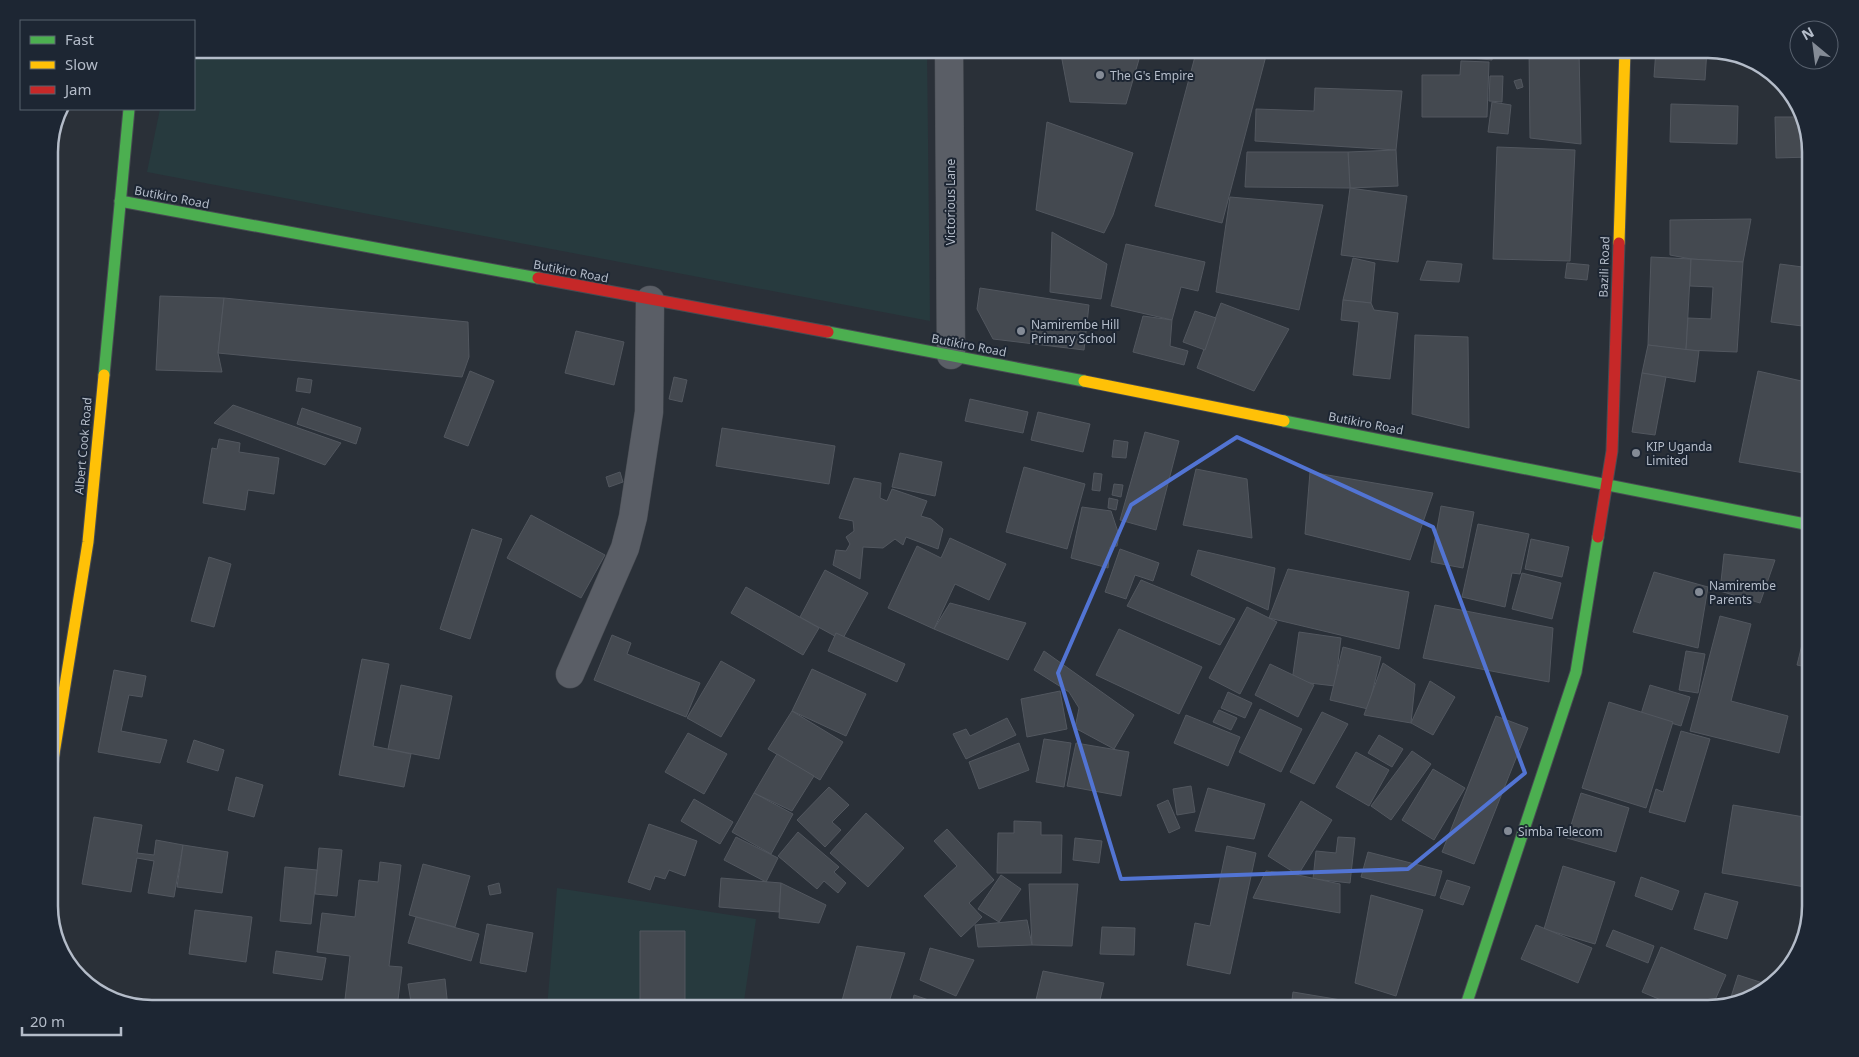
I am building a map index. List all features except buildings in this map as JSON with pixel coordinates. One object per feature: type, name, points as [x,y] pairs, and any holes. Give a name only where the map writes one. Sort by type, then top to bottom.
[{"type":"street","name":"Victorious Lane","points":[[949,58],[951,355]]},
{"type":"street","name":"Bazili Road","points":[[1468,1000],[1576,672],[1612,451],[1625,58]]},
{"type":"street","name":"Albert Cook Road","points":[[58,729],[88,542],[129,110]]},
{"type":"street","name":"Butikiro Road","points":[[120,201],[951,355],[1801,523]]},
{"type":"street","points":[[570,674],[625,548],[633,517],[649,412],[650,300]]},
{"type":"highlighted area","points":[[1237,437],[1433,527],[1525,773],[1408,869],[1121,879],[1058,673],[1131,505]]},
{"type":"green space","points":[[195,58],[927,58],[930,321],[147,172],[160,110],[195,110]]},
{"type":"green space","points":[[557,888],[756,919],[744,1000],[548,1000]]},
{"type":"traffic: fast","points":[[104,375],[129,110]]},
{"type":"traffic: fast","points":[[120,201],[538,278]]},
{"type":"traffic: fast","points":[[828,332],[1084,381]]},
{"type":"traffic: fast","points":[[1284,421],[1801,523]]},
{"type":"traffic: fast","points":[[1468,1000],[1576,672],[1598,537]]},
{"type":"traffic: slow","points":[[1619,243],[1625,58]]},
{"type":"traffic: slow","points":[[58,729],[88,542],[104,375]]},
{"type":"traffic: slow","points":[[1084,381],[1284,421]]},
{"type":"traffic: jam","points":[[1598,537],[1612,451],[1619,243]]},
{"type":"traffic: jam","points":[[538,278],[828,332]]},
{"type":"place","name":"The G's Empire","points":[[1100,75]]},
{"type":"place","name":"Namirembe Hill Primary School","points":[[1021,331]]},
{"type":"place","name":"KIP Uganda Limited","points":[[1636,453]]},
{"type":"place","name":"Namirembe Parents","points":[[1699,592]]},
{"type":"place","name":"Simba Telecom","points":[[1508,831]]}]
